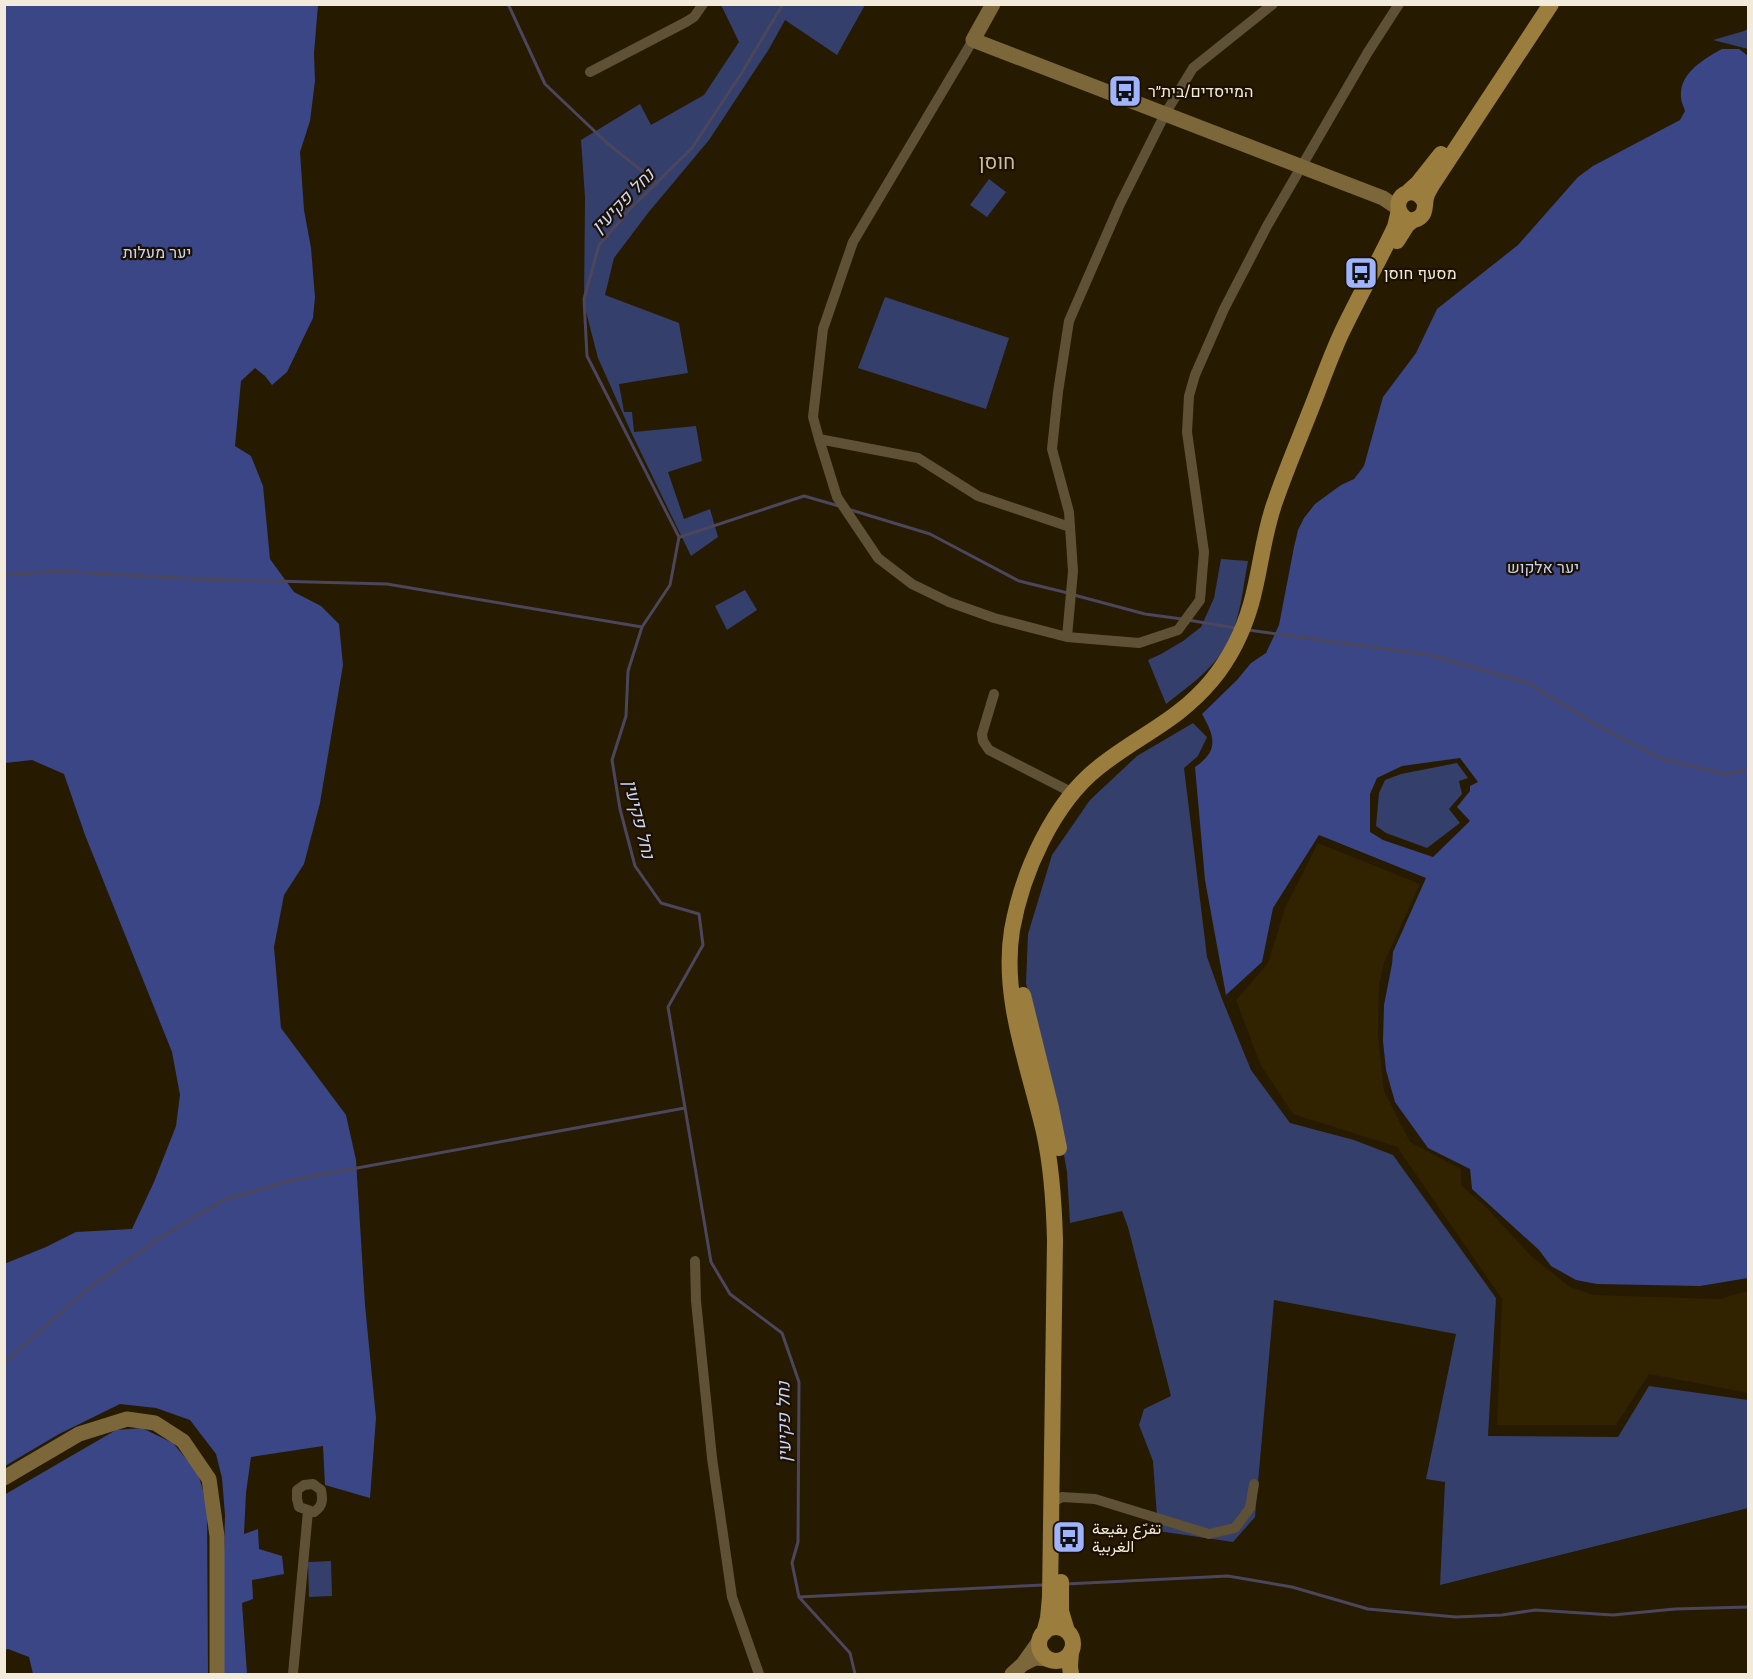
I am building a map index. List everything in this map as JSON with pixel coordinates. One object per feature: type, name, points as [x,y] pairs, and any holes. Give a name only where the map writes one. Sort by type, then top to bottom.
[{"type":"main road","points":[[1071,1652],[1054,1664],[1041,1651],[1050,1598],[1053,1192],[1045,1134],[1016,1019],[1010,981],[1010,946],[1015,920],[1030,868],[1053,822],[1073,793],[1101,765],[1167,722],[1191,703],[1232,651],[1251,605],[1266,532],[1277,495],[1340,338],[1395,227],[1402,202],[1481,101],[1543,4]]},
{"type":"main road","points":[[1071,1674],[1072,1641],[1061,1611],[1063,1178],[1056,1132],[1023,994],[1022,938],[1029,898],[1053,840],[1072,807],[1091,784],[1115,765],[1181,721],[1215,687],[1240,652],[1258,608],[1280,509],[1356,321],[1398,238],[1407,225],[1424,212],[1432,185],[1551,4]]},
{"type":"main road","points":[[1402,202],[1416,193],[1425,203]]},
{"type":"main road","points":[[1402,202],[1405,218],[1413,220]]},
{"type":"main road","points":[[1042,1636],[1051,1628],[1056,1627],[1067,1631]]},
{"type":"street","points":[[591,72],[686,22],[694,17],[703,4]]},
{"type":"street","points":[[993,4],[853,242],[823,329],[813,417],[837,497],[878,558],[912,584],[949,602],[994,618],[1067,637],[1139,643],[1178,630],[1200,600],[1204,552],[1187,432],[1189,396],[1195,375],[1224,309],[1267,226],[1368,52],[1399,4]]},
{"type":"street","points":[[1067,637],[1073,570],[1069,512],[1052,449],[1069,321],[1120,204],[1165,114],[1193,68],[1273,4]]},
{"type":"street","points":[[973,40],[1383,198],[1393,198],[1402,202]]},
{"type":"street","points":[[819,439],[918,458],[978,496],[1070,527]]},
{"type":"street","points":[[994,694],[982,734],[983,741],[989,750],[1073,793]]},
{"type":"street","points":[[695,1261],[696,1301],[712,1458],[732,1597],[759,1674]]},
{"type":"street","points":[[4,1478],[79,1434],[128,1419],[155,1423],[183,1441],[209,1479],[217,1536],[217,1674]]},
{"type":"street","points":[[1051,1514],[1055,1501],[1062,1497],[1095,1499],[1209,1534],[1235,1528],[1250,1508],[1254,1484]]},
{"type":"street","points":[[293,1674],[308,1511]]},
{"type":"street","points":[[1018,1669],[1042,1636]]},
{"type":"street","points":[[1018,1669],[1035,1658],[1054,1664]]},
{"type":"shaded area","points":[[721,5],[865,5],[837,55],[785,20],[769,49],[709,140],[614,258],[605,295],[679,323],[688,373],[619,384],[624,412],[632,412],[634,432],[696,426],[702,461],[668,472],[684,519],[710,509],[718,537],[691,556],[598,358],[584,304],[585,197],[581,140],[640,104],[651,125],[704,95],[739,42]]},
{"type":"shaded area","points":[[1748,29],[1748,49],[1713,40],[1744,31]]},
{"type":"shaded area","points":[[989,179],[1006,192],[987,217],[970,205]]},
{"type":"shaded area","points":[[885,297],[1009,338],[986,409],[858,368]]},
{"type":"shaded area","points":[[1221,559],[1248,561],[1234,629],[1225,648],[1210,667],[1166,704],[1148,660],[1183,641],[1201,627],[1214,598]]},
{"type":"shaded area","points":[[745,590],[757,610],[727,630],[715,606]]},
{"type":"shaded area","points":[[1193,723],[1207,737],[1198,756],[1184,768],[1207,957],[1251,1070],[1290,1123],[1354,1140],[1393,1155],[1496,1298],[1488,1436],[1618,1437],[1649,1386],[1748,1400],[1748,1508],[1440,1585],[1445,1482],[1426,1479],[1456,1334],[1274,1300],[1255,1517],[1233,1542],[1158,1531],[1153,1461],[1139,1425],[1144,1409],[1171,1396],[1122,1211],[1070,1223],[1067,1172],[1059,1126],[1026,983],[1028,934],[1052,855],[1090,800],[1137,756]]},
{"type":"shaded area","points":[[1457,763],[1468,778],[1459,781],[1462,794],[1449,809],[1460,823],[1427,848],[1386,833],[1376,826],[1379,793],[1385,780],[1401,774]]},
{"type":"shaded area","points":[[1318,843],[1420,884],[1384,963],[1379,985],[1378,1035],[1384,1091],[1410,1142],[1461,1169],[1461,1185],[1487,1208],[1531,1256],[1570,1287],[1594,1295],[1719,1299],[1748,1291],[1748,1393],[1649,1374],[1616,1425],[1497,1425],[1502,1299],[1397,1147],[1293,1114],[1260,1064],[1236,1000],[1268,963],[1285,908]]},
{"type":"shaded area","points":[[331,1561],[332,1596],[309,1597],[308,1562]]},
{"type":"green space","name":"יער מעלות","points":[[5,5],[318,5],[314,53],[315,81],[310,121],[300,152],[304,210],[311,248],[315,297],[313,318],[287,372],[272,385],[255,368],[241,381],[235,446],[251,456],[263,486],[270,559],[294,592],[321,606],[339,624],[343,665],[320,803],[304,864],[284,895],[274,947],[281,1028],[346,1115],[356,1160],[365,1305],[376,1418],[370,1498],[325,1485],[323,1446],[251,1457],[244,1534],[258,1529],[259,1549],[282,1556],[284,1574],[252,1580],[253,1599],[242,1603],[247,1674],[221,1674],[225,1515],[222,1478],[216,1454],[190,1420],[156,1408],[120,1404],[59,1434],[5,1466],[4,1264],[76,1232],[132,1229],[176,1126],[180,1095],[172,1052],[85,835],[64,774],[32,760],[5,763]]},
{"type":"green space","name":"יער אלקוש","points":[[1722,49],[1739,49],[1748,56],[1748,1278],[1700,1286],[1597,1284],[1576,1280],[1551,1266],[1539,1250],[1472,1189],[1470,1169],[1428,1148],[1395,1102],[1386,1070],[1383,1041],[1384,1005],[1393,952],[1426,878],[1319,835],[1273,908],[1262,962],[1226,995],[1205,880],[1195,767],[1208,755],[1212,743],[1210,730],[1202,714],[1251,663],[1266,653],[1279,625],[1294,547],[1304,518],[1315,504],[1341,485],[1354,479],[1364,466],[1383,397],[1416,353],[1437,309],[1518,245],[1578,177],[1593,166],[1680,120],[1685,111],[1681,88],[1688,74],[1701,62]],"holes":[[[1460,758],[1478,782],[1470,786],[1470,791],[1457,807],[1470,821],[1433,857],[1383,840],[1370,832],[1370,794],[1377,778],[1402,766]]]},
{"type":"green space","points":[[142,1428],[173,1443],[198,1473],[207,1505],[208,1674],[33,1674],[29,1657],[5,1650],[4,1495],[116,1430]]},
{"type":"waterway","points":[[508,4],[545,84],[607,143],[657,183]]},
{"type":"waterway","name":"נחל פקיעין","points":[[783,4],[741,74],[692,148],[630,209],[599,245],[584,299],[587,356],[679,537],[670,585],[642,627],[628,671],[626,716],[612,760],[620,809],[635,866],[661,903],[699,914],[703,945],[668,1007],[711,1262],[730,1294],[782,1333],[799,1382],[798,1542],[792,1563],[799,1597],[850,1653],[855,1674]]},
{"type":"waterway","points":[[680,537],[804,496],[839,506]]},
{"type":"waterway","points":[[851,510],[930,534],[1019,581],[1068,593]]},
{"type":"waterway","points":[[4,575],[58,571],[195,579],[387,584],[642,627]]},
{"type":"waterway","points":[[1074,595],[1145,614],[1182,619]]},
{"type":"waterway","points":[[1188,620],[1235,628]]},
{"type":"waterway","points":[[1248,630],[1430,655],[1528,683],[1598,726],[1662,759],[1725,774],[1748,770]]},
{"type":"waterway","points":[[4,1363],[85,1291],[158,1239],[223,1200],[297,1179],[685,1108]]},
{"type":"waterway","points":[[1066,1584],[1228,1576],[1292,1587],[1368,1609],[1456,1617],[1502,1615],[1535,1610],[1613,1615],[1675,1609],[1748,1607]]},
{"type":"waterway","points":[[799,1597],[1044,1585]]},
{"type":"place","name":"המייסדים/בית״ר","points":[[1125,91]]},
{"type":"place","name":"מסעף חוסן","points":[[1361,273]]},
{"type":"place","name":"تفرّع بقيعة الغربية","points":[[1069,1537]]},
{"type":"district","name":"חוסן","points":[[997,162]]}]
